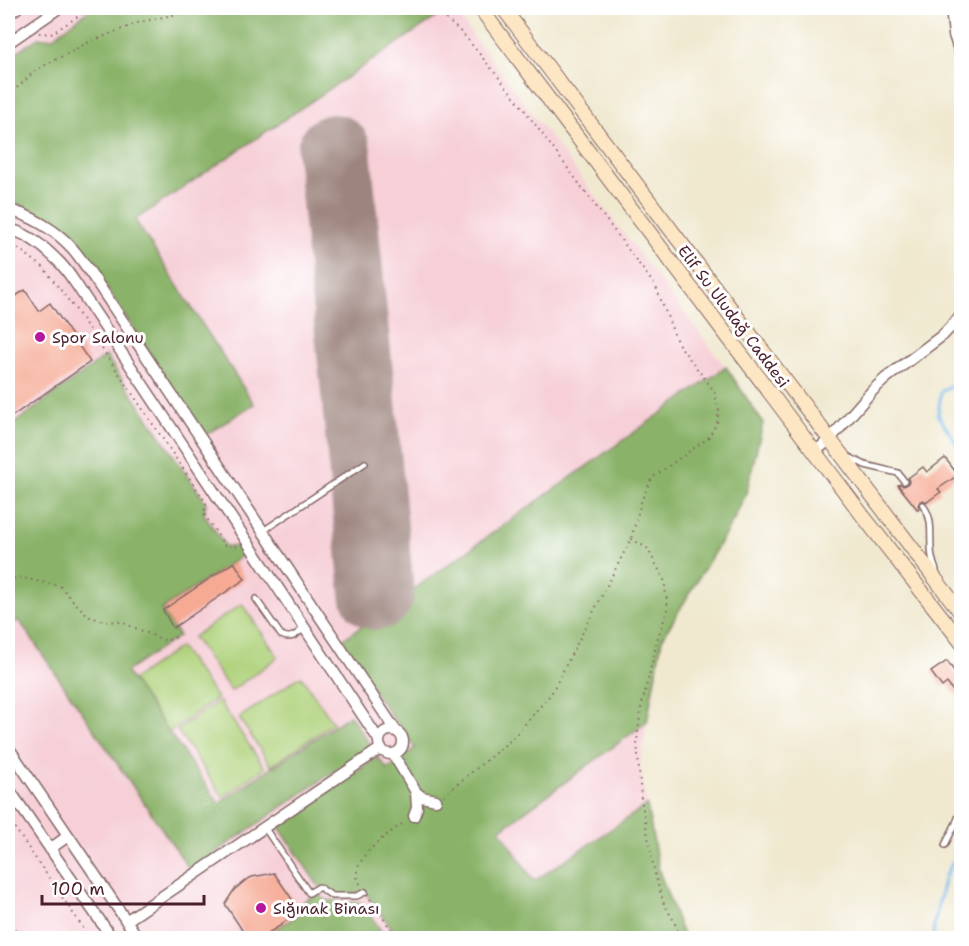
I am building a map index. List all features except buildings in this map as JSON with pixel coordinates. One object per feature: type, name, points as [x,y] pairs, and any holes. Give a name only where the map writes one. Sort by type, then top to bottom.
[{"type":"main road","name":"Elif Su Uludağ Caddesi","points":[[480,8],[863,516],[962,643]]},
{"type":"main road","name":"Elif Su Uludağ Caddesi","points":[[502,8],[962,614]]},
{"type":"street","points":[[8,14],[17,8]]},
{"type":"street","points":[[8,43],[59,8]]},
{"type":"street","points":[[951,8],[954,35],[962,58]]},
{"type":"street","points":[[8,210],[47,227],[71,247],[101,288],[396,731],[402,736],[403,744],[399,751],[387,754],[379,744],[59,261],[38,243],[15,230],[8,229]]},
{"type":"street","points":[[816,451],[830,439],[872,391],[943,334],[962,315]]},
{"type":"street","points":[[247,542],[263,531]]},
{"type":"street","points":[[304,628],[320,617]]},
{"type":"street","points":[[126,921],[264,827],[379,744],[380,737],[385,731],[396,731]]},
{"type":"street","points":[[8,747],[138,939]]},
{"type":"street","points":[[393,754],[416,792],[422,797],[436,800]]},
{"type":"street","points":[[8,788],[112,939]]},
{"type":"street","points":[[414,816],[417,808],[416,792]]},
{"type":"street","points":[[50,849],[68,836]]},
{"type":"lane","points":[[840,452],[866,465],[898,473],[904,481]]},
{"type":"lane","points":[[263,531],[365,463]]},
{"type":"lane","points":[[923,505],[929,512],[931,552],[941,586]]},
{"type":"lane","points":[[256,599],[280,635],[287,638],[294,636],[304,628]]},
{"type":"lane","points":[[945,845],[962,808]]},
{"type":"lane","points":[[264,827],[309,893],[319,887],[332,896],[357,896],[364,892]]},
{"type":"path","points":[[39,33],[51,34],[91,8]]},
{"type":"path","points":[[8,96],[36,70],[87,43],[140,22],[182,14],[191,8]]},
{"type":"path","points":[[425,8],[445,18],[464,35],[517,100],[656,287],[677,342],[714,391],[719,411],[717,423],[708,438],[652,478],[642,499],[631,539],[551,694],[512,739],[436,800]]},
{"type":"path","points":[[8,242],[43,267],[76,310],[206,503],[204,514],[225,546],[237,547],[243,555]]},
{"type":"path","points":[[631,539],[647,548],[664,579],[668,609],[658,637],[641,708],[637,741],[641,798],[655,875],[664,904],[674,921],[680,939]]},
{"type":"path","points":[[8,581],[18,577],[60,586],[90,617],[121,622],[166,640],[179,636]]},
{"type":"path","points":[[397,939],[364,892],[357,874],[363,858],[385,836],[414,816]]},
{"type":"path","points":[[8,818],[90,939]]},
{"type":"path","points":[[8,878],[13,874]]},
{"type":"path","points":[[8,920],[21,939]]},
{"type":"shaded area","points":[[8,8],[452,8],[739,385],[763,423],[746,494],[732,523],[662,639],[640,765],[659,871],[684,938],[8,938]]},
{"type":"green space","points":[[92,8],[450,8],[135,220],[254,404],[204,436],[75,240],[42,216],[8,201],[8,58],[38,38],[52,38]]},
{"type":"green space","points":[[106,356],[206,503],[204,514],[225,546],[237,547],[243,555],[161,610],[179,636],[126,672],[219,803],[350,715],[371,746],[190,870],[19,620],[8,627],[8,428]]},
{"type":"green space","points":[[726,367],[763,423],[746,494],[732,523],[662,639],[647,722],[500,830],[534,881],[647,805],[659,871],[684,938],[399,938],[365,892],[336,894],[319,887],[277,824],[378,757],[387,769],[415,748],[338,643]]},
{"type":"green space","points":[[242,604],[278,657],[231,691],[193,637]]},
{"type":"green space","points":[[180,647],[217,698],[168,733],[132,680]]},
{"type":"green space","points":[[301,676],[333,723],[271,766],[239,718]]},
{"type":"green space","points":[[219,701],[265,768],[223,797],[177,730]]},
{"type":"green space","points":[[319,892],[325,900],[362,903],[386,938],[262,938],[304,911],[300,904]]},
{"type":"waterway","points":[[962,382],[956,382],[941,392],[938,415],[962,452]]},
{"type":"waterway","points":[[933,938],[945,876],[962,846]]},
{"type":"runway","points":[[334,151],[377,593]]},
{"type":"place","name":"Spor Salonu","points":[[40,337]]},
{"type":"place","name":"Sığınak Binası","points":[[261,908]]}]
